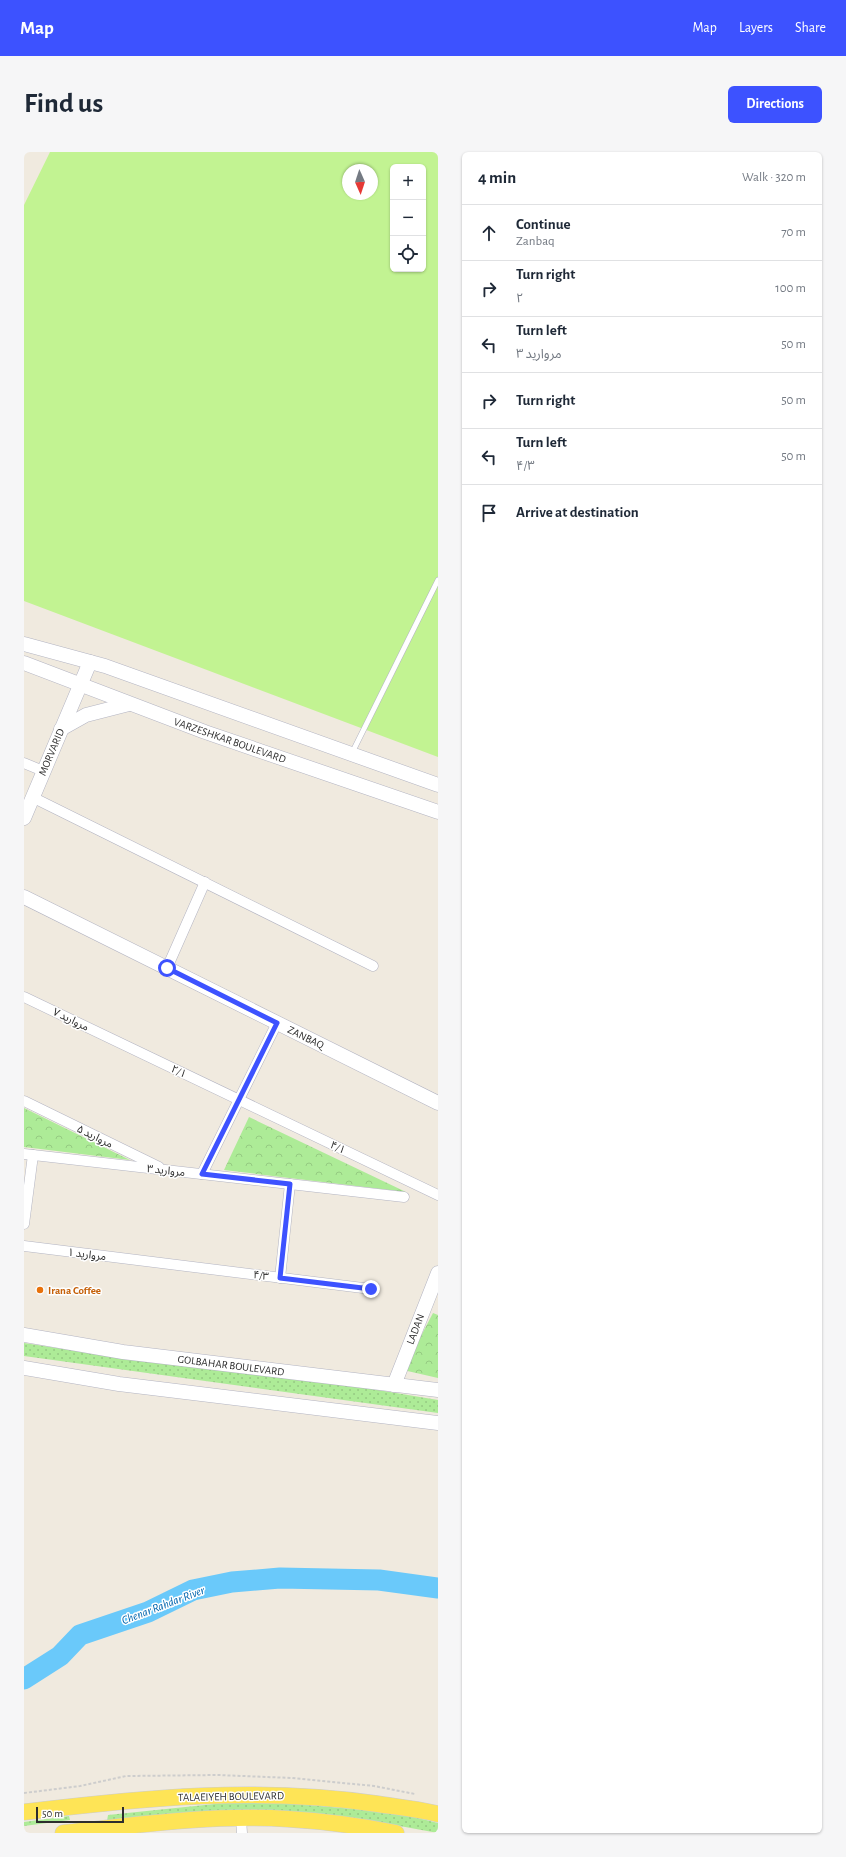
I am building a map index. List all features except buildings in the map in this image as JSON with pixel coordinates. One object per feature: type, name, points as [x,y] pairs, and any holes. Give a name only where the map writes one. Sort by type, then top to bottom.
[{"type":"main road","points":[[24,644],[90,662],[438,785]]},
{"type":"main road","name":"MORVARID","points":[[24,818],[43,770],[90,662]]},
{"type":"main road","name":"VARZESHKAR BOULEVARD","points":[[24,663],[80,686],[130,704],[438,812]]},
{"type":"main road","points":[[61,729],[86,714],[130,704]]},
{"type":"main road","name":"ZANBAQ","points":[[24,897],[438,1103]]},
{"type":"main road","name":"LADAN","points":[[394,1385],[433,1299],[438,1273]]},
{"type":"main road","name":"GOLBAHAR BOULEVARD","points":[[24,1335],[123,1352],[438,1390]]},
{"type":"main road","points":[[24,1368],[119,1384],[438,1423]]},
{"type":"main road","name":"TALAEIYEH BOULEVARD","points":[[24,1812],[174,1797],[288,1794],[353,1800],[438,1814]]},
{"type":"main road","points":[[83,1805],[86,1830]]},
{"type":"main road","points":[[63,1833],[174,1822],[242,1826],[286,1819],[349,1824],[396,1833]]},
{"type":"street","points":[[24,763],[43,770]]},
{"type":"street","points":[[32,797],[373,966]]},
{"type":"street","points":[[167,968],[205,882]]},
{"type":"street","name":"مروارید ۷","points":[[24,997],[119,1042]]},
{"type":"street","points":[[202,1174],[277,1023]]},
{"type":"street","name":"۲/۱","points":[[119,1042],[239,1099]]},
{"type":"street","name":"۴/۱","points":[[239,1099],[438,1195]]},
{"type":"street","name":"مروارید ۵","points":[[24,1101],[166,1170]]},
{"type":"street","points":[[24,1224],[28,1155]]},
{"type":"street","name":"مروارید ۳","points":[[28,1155],[404,1198]]},
{"type":"street","points":[[280,1278],[290,1184]]},
{"type":"street","name":"مروارید ۱","points":[[24,1246],[150,1262]]},
{"type":"street","name":"۴/۳","points":[[150,1262],[371,1289]]},
{"type":"lane","points":[[352,754],[438,580]]},
{"type":"green space","points":[[50,152],[438,152],[438,757],[24,601],[24,205]]},
{"type":"green space","points":[[24,1108],[130,1160],[24,1147]]},
{"type":"green space","points":[[249,1117],[406,1192],[224,1170]]},
{"type":"green space","points":[[433,1313],[438,1315],[438,1378],[403,1370]]},
{"type":"green space","points":[[24,1343],[143,1361],[372,1389],[438,1400],[438,1413],[24,1356]]},
{"type":"green space","points":[[276,1802],[406,1815],[438,1823],[438,1833],[356,1818],[279,1812],[107,1821],[108,1815],[224,1803]]},
{"type":"green space","points":[[69,1816],[70,1820],[24,1826],[24,1822]]},
{"type":"waterway","name":"Chenar Rahdar River","points":[[24,1679],[60,1656],[80,1635],[148,1612],[193,1590],[232,1582],[280,1578],[379,1580],[438,1588]]},
{"type":"place","name":"Irana Coffee","points":[[40,1290]]},
{"type":"route","points":[[167,968],[277,1023],[202,1174],[290,1184],[280,1278],[371,1289]]}]
